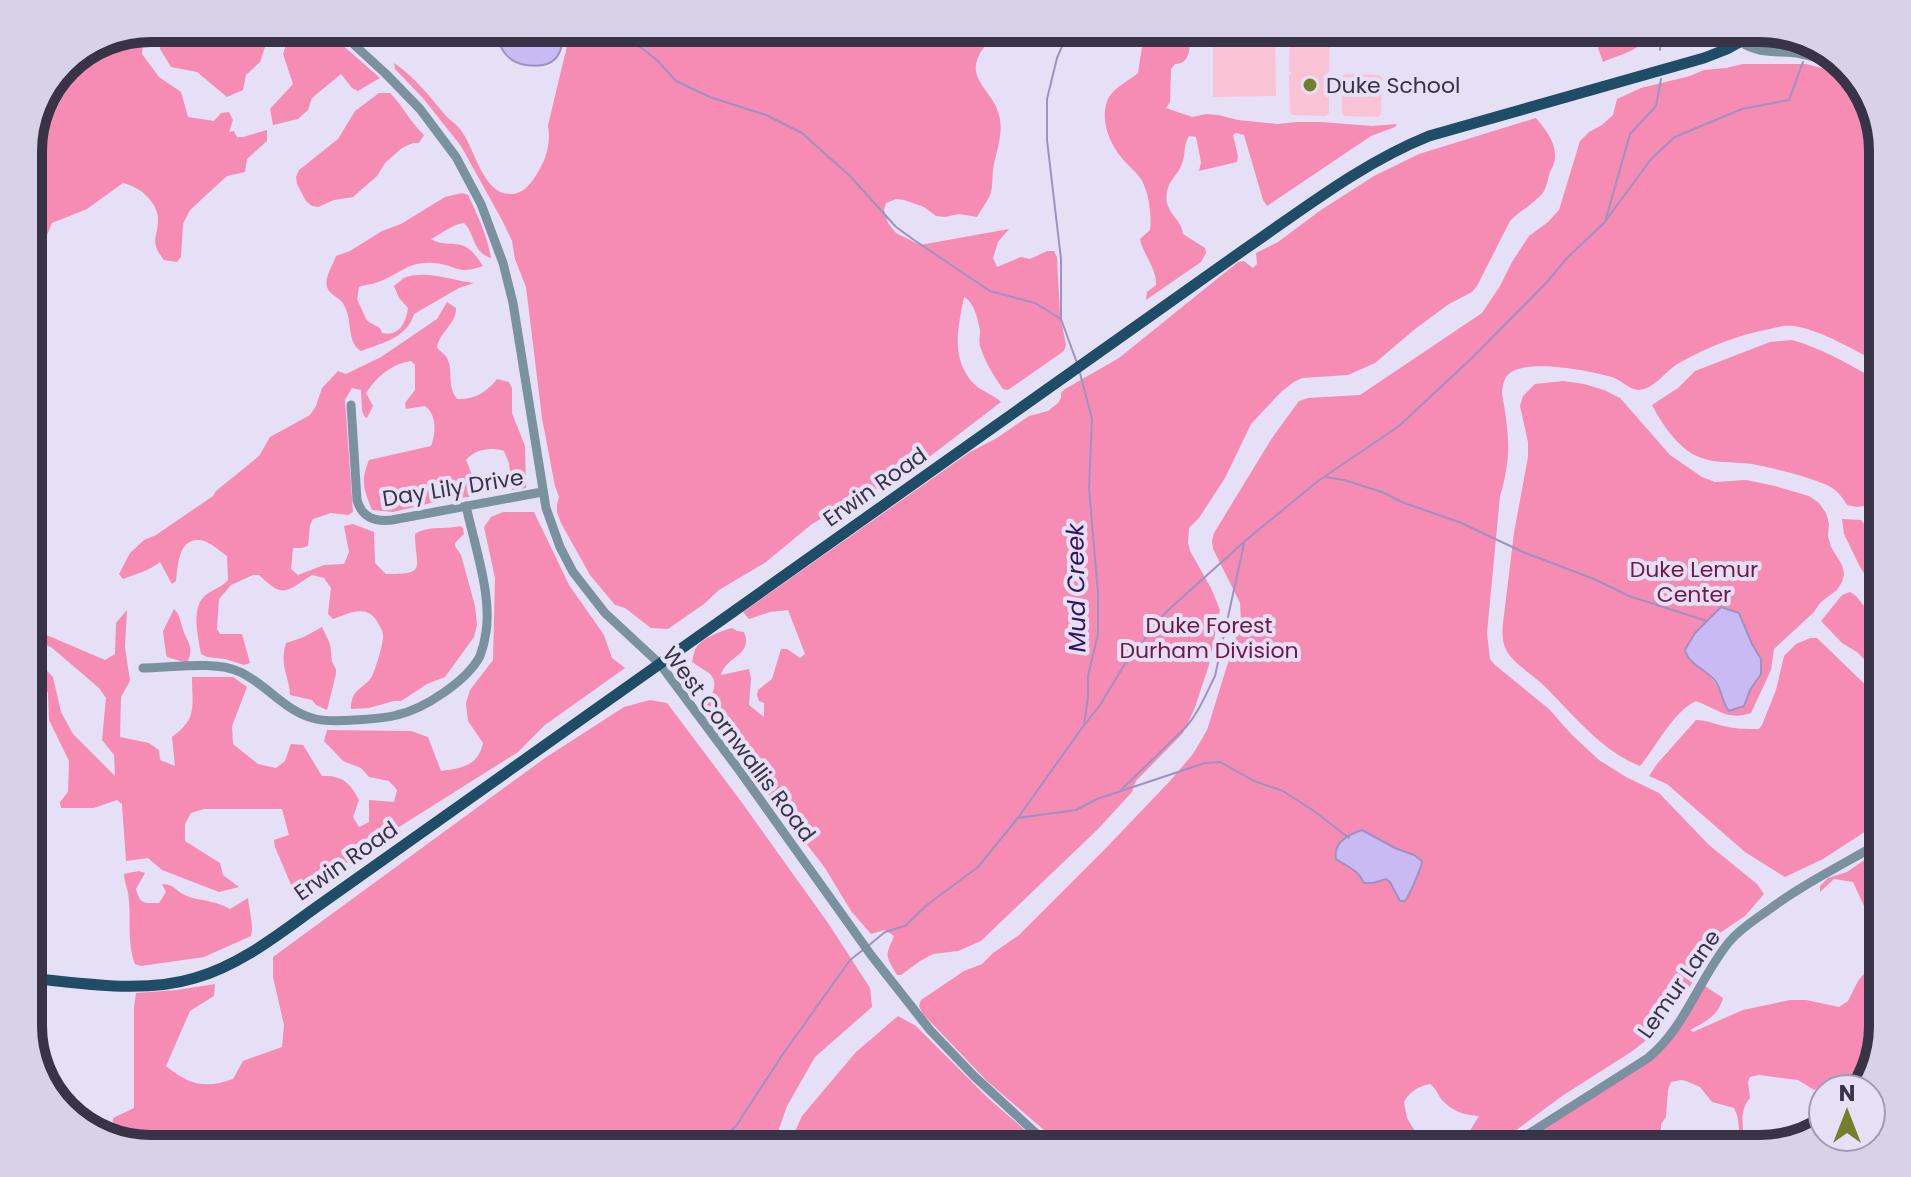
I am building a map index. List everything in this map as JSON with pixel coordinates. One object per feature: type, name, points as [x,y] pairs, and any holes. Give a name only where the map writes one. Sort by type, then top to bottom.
[{"type":"main road","name":"Erwin Road","points":[[42,979],[149,986],[195,979],[220,969],[318,906],[1344,181],[1400,149],[1447,130],[1704,58],[1741,42]]},
{"type":"street","name":"West Cornwallis Road","points":[[351,42],[420,109],[456,157],[481,204],[503,263],[513,303],[542,492],[553,531],[573,572],[605,613],[660,664],[858,938],[930,1030],[957,1060],[1038,1135]]},
{"type":"street","points":[[1741,42],[1759,50],[1815,58]]},
{"type":"street","name":"Day Lily Drive","points":[[351,405],[357,500],[360,510],[369,518],[386,520],[542,492]]},
{"type":"street","points":[[143,668],[216,666],[233,669],[296,711],[318,720],[390,717],[419,707],[454,684],[476,662],[487,631],[487,603],[466,506]]},
{"type":"street","name":"Lemur Lane","points":[[1527,1135],[1661,1048],[1728,944],[1743,927],[1783,898],[1869,849]]},
{"type":"shaded area","points":[[562,42],[556,58],[536,66],[514,61],[500,44]]},
{"type":"shaded area","points":[[1213,42],[1275,42],[1276,96],[1213,97]]},
{"type":"shaded area","points":[[1290,42],[1330,42],[1329,72],[1326,74],[1329,77],[1329,113],[1326,116],[1292,115],[1289,75],[1292,73],[1289,71]]},
{"type":"shaded area","points":[[1345,74],[1379,75],[1382,78],[1381,114],[1378,117],[1344,116],[1342,77]]},
{"type":"shaded area","points":[[1721,607],[1739,613],[1761,659],[1761,674],[1744,706],[1729,711],[1716,682],[1690,660],[1685,650],[1695,633]]},
{"type":"shaded area","points":[[1362,830],[1422,861],[1405,901],[1400,901],[1386,879],[1364,883],[1355,871],[1336,859],[1339,844]]},
{"type":"green space","points":[[161,42],[267,42],[260,62],[246,75],[243,90],[227,97],[197,72],[171,67],[160,49]]},
{"type":"green space","points":[[285,42],[339,42],[380,78],[358,91],[341,74],[312,98],[308,110],[298,119],[273,125],[270,109],[293,84],[283,54]]},
{"type":"green space","points":[[568,42],[989,42],[978,59],[976,70],[980,82],[995,103],[1001,125],[991,192],[977,217],[959,214],[936,216],[924,207],[896,199],[886,203],[884,210],[888,223],[896,233],[920,245],[1009,229],[998,242],[993,258],[997,267],[1021,257],[1030,259],[1054,251],[1066,345],[1064,351],[1008,390],[1003,389],[983,354],[977,316],[964,297],[958,342],[961,364],[974,384],[1001,402],[890,487],[881,492],[882,489],[878,488],[868,492],[812,524],[766,562],[719,590],[668,629],[651,628],[625,608],[615,605],[590,575],[561,523],[557,512],[559,497],[542,418],[526,287],[512,241],[461,146],[395,69],[394,63],[460,129],[486,179],[501,192],[515,194],[522,191],[539,171],[548,146],[548,125]]},
{"type":"green space","points":[[1143,42],[1190,42],[1188,56],[1171,69],[1170,102],[1166,108],[1192,117],[1206,114],[1278,124],[1397,124],[1371,136],[1267,206],[1244,135],[1233,135],[1237,162],[1199,171],[1201,162],[1196,137],[1189,136],[1183,162],[1168,188],[1167,202],[1183,234],[1205,248],[1206,253],[1201,262],[1146,300],[1147,292],[1156,285],[1140,239],[1150,230],[1148,198],[1140,178],[1112,144],[1105,120],[1109,97],[1138,73]]},
{"type":"green space","points":[[1599,42],[1642,42],[1634,49],[1603,62]]},
{"type":"green space","points":[[143,43],[142,54],[159,77],[181,92],[188,117],[214,121],[221,113],[229,112],[233,120],[229,132],[234,131],[237,137],[267,130],[267,141],[247,159],[245,172],[227,176],[190,210],[183,224],[181,257],[177,262],[164,260],[156,248],[158,217],[154,205],[135,187],[123,183],[87,209],[52,223],[45,240],[42,240],[42,144],[46,123],[53,103],[65,85],[79,69],[97,57],[116,48]]},
{"type":"green space","points":[[1743,64],[1806,64],[1833,71],[1861,109],[1869,144],[1869,358],[1828,337],[1805,328],[1788,326],[1746,335],[1712,347],[1679,363],[1650,386],[1639,390],[1612,377],[1573,369],[1540,366],[1514,371],[1506,377],[1502,390],[1508,457],[1500,496],[1487,633],[1490,659],[1495,665],[1549,709],[1599,760],[1659,793],[1709,845],[1757,884],[1764,894],[1745,916],[1717,935],[1686,994],[1664,1016],[1648,1039],[1510,1135],[1467,1135],[1479,1116],[1464,1114],[1450,1107],[1430,1084],[1415,1090],[1404,1102],[1407,1118],[1417,1135],[1050,1135],[987,1081],[923,1014],[919,1006],[921,1000],[964,971],[982,964],[1019,935],[1106,848],[1193,754],[1207,730],[1241,621],[1240,603],[1213,549],[1214,533],[1272,438],[1299,401],[1360,395],[1482,313],[1529,236],[1559,210],[1580,141],[1613,115],[1617,99],[1641,88],[1704,70]]},
{"type":"green space","points":[[379,93],[390,93],[424,135],[419,143],[402,148],[353,197],[312,206],[297,184],[299,170],[338,139],[355,111]]},
{"type":"green space","name":"Duke Forest Durham Division","points":[[1536,118],[1555,150],[1546,187],[1539,197],[1510,221],[1472,292],[1449,304],[1375,363],[1348,375],[1302,378],[1282,391],[1251,424],[1225,478],[1189,528],[1190,551],[1220,610],[1209,665],[1183,733],[1136,781],[1132,792],[1098,829],[981,941],[958,951],[933,954],[897,975],[888,956],[894,936],[885,930],[871,934],[851,911],[825,868],[758,781],[735,744],[721,733],[718,717],[709,714],[704,707],[713,692],[714,682],[710,674],[692,662],[696,648],[707,638],[728,629],[744,632],[745,646],[721,675],[749,669],[749,705],[764,717],[764,703],[759,701],[758,690],[772,679],[781,649],[787,649],[800,658],[805,654],[788,610],[749,619],[743,612],[970,452],[1029,416],[1048,411],[1058,403],[1065,389],[1119,358],[1238,262],[1244,261],[1253,268],[1257,264],[1256,253],[1278,242],[1374,176],[1419,154]]},
{"type":"green space","points":[[462,193],[468,195],[475,210],[491,258],[480,251],[464,223],[431,239],[464,246],[483,266],[467,270],[441,264],[417,264],[359,287],[357,299],[367,321],[388,334],[401,328],[407,314],[408,308],[394,286],[403,278],[429,275],[474,283],[459,288],[414,314],[400,334],[361,351],[353,342],[344,305],[327,287],[336,256],[401,224],[445,197]]},
{"type":"green space","points":[[447,302],[456,308],[456,313],[437,348],[449,363],[454,393],[457,399],[474,397],[497,379],[509,382],[512,388],[512,413],[525,446],[526,488],[512,490],[509,463],[504,451],[484,450],[466,460],[473,477],[474,492],[469,497],[393,512],[372,510],[364,485],[369,460],[431,446],[434,436],[433,419],[425,406],[406,409],[405,403],[415,390],[415,365],[411,361],[397,365],[385,372],[366,393],[373,406],[367,418],[362,411],[361,390],[352,388],[345,400],[353,512],[348,515],[331,513],[313,519],[308,546],[293,548],[291,569],[298,575],[324,565],[344,564],[349,552],[344,526],[353,524],[374,532],[375,563],[386,574],[409,573],[417,567],[415,534],[460,526],[464,534],[455,546],[461,555],[475,606],[477,625],[474,637],[445,677],[427,684],[401,701],[351,709],[355,694],[373,675],[381,650],[383,634],[374,617],[358,611],[333,619],[328,614],[331,588],[324,578],[312,575],[290,589],[280,590],[259,575],[253,575],[231,585],[219,599],[217,629],[220,634],[242,634],[250,663],[244,665],[201,654],[196,622],[198,606],[207,594],[228,580],[227,556],[206,542],[192,541],[183,549],[176,581],[172,584],[160,562],[123,579],[119,574],[130,553],[144,540],[213,496],[259,456],[270,437],[310,415],[322,388],[338,371],[346,374],[381,357],[437,319]]},
{"type":"green space","points":[[1792,340],[1803,343],[1869,375],[1869,505],[1847,505],[1835,490],[1809,478],[1752,464],[1698,457],[1674,438],[1652,405],[1678,388],[1695,371],[1770,342]]},
{"type":"green space","name":"Duke Lemur Center","points":[[1563,381],[1584,384],[1620,398],[1670,455],[1702,477],[1715,482],[1746,480],[1809,496],[1826,513],[1831,547],[1842,565],[1844,574],[1837,590],[1774,649],[1771,670],[1751,713],[1728,715],[1696,701],[1672,721],[1640,766],[1611,750],[1586,729],[1540,682],[1514,661],[1504,642],[1503,623],[1514,533],[1528,457],[1520,406],[1523,396],[1535,384]],"holes":[[[1722,607],[1739,613],[1761,659],[1761,674],[1744,706],[1726,708],[1714,682],[1692,662],[1695,633]]]},
{"type":"green space","points":[[503,512],[534,512],[569,585],[604,635],[612,658],[625,668],[545,725],[518,752],[399,827],[301,895],[295,894],[275,847],[274,840],[289,835],[282,809],[204,809],[191,813],[185,824],[185,841],[220,863],[223,875],[239,887],[219,892],[162,870],[148,858],[126,861],[122,804],[117,800],[94,808],[61,808],[60,802],[68,792],[69,761],[49,720],[48,693],[42,684],[42,666],[53,677],[61,712],[73,734],[115,776],[114,755],[102,740],[106,698],[99,688],[51,647],[42,643],[42,634],[105,660],[115,654],[116,623],[127,610],[125,647],[130,681],[121,697],[120,737],[149,743],[159,750],[160,760],[175,766],[172,737],[190,718],[192,677],[233,677],[247,687],[232,726],[233,744],[258,764],[276,768],[285,761],[291,744],[303,745],[322,776],[340,778],[352,789],[359,800],[353,817],[359,827],[369,822],[369,800],[394,802],[397,790],[389,781],[369,777],[361,768],[343,761],[324,741],[327,730],[411,731],[428,737],[441,771],[462,767],[473,761],[483,743],[468,721],[466,703],[470,690],[493,660],[495,578],[484,527],[491,517]]},
{"type":"green space","points":[[1842,519],[1861,520],[1869,529],[1869,581],[1860,567],[1844,534]]},
{"type":"green space","points":[[1850,592],[1869,612],[1869,664],[1821,621],[1842,595]]},
{"type":"green space","points":[[174,609],[190,647],[187,663],[166,654],[163,631]]},
{"type":"green space","points":[[322,627],[336,669],[327,710],[312,700],[290,695],[284,664],[286,643]]},
{"type":"green space","points":[[1817,638],[1869,688],[1869,829],[1823,859],[1785,877],[1745,852],[1667,784],[1649,776],[1696,720],[1732,728],[1759,729],[1776,690],[1784,656],[1796,644]]},
{"type":"green space","points":[[650,700],[667,703],[828,923],[870,988],[872,1007],[815,1057],[787,1106],[777,1135],[151,1135],[112,1128],[113,1118],[134,1108],[136,993],[215,984],[214,996],[190,1011],[166,1066],[198,1083],[214,1084],[233,1079],[243,1061],[282,1047],[284,1025],[273,977],[273,957],[545,758],[624,707]]},
{"type":"green space","points":[[1869,857],[1869,925],[1853,882],[1834,879],[1820,892],[1820,886],[1828,878],[1847,872]]},
{"type":"green space","points":[[145,873],[136,889],[139,898],[147,903],[159,903],[166,892],[162,884],[188,897],[230,909],[248,898],[251,936],[204,957],[141,966],[135,964],[124,874]]},
{"type":"green space","points":[[1869,960],[1868,1040],[1858,1073],[1807,1073],[1807,1086],[1798,1080],[1759,1075],[1750,1077],[1750,1098],[1743,1116],[1744,1135],[1740,1135],[1734,1108],[1712,1102],[1700,1087],[1681,1080],[1671,1082],[1668,1090],[1661,1135],[1533,1135],[1646,1061],[1705,986],[1723,998],[1714,1014],[1690,1030],[1693,1032],[1743,1010],[1790,1000],[1839,1007],[1848,1001],[1867,970]]},
{"type":"green space","points":[[898,1016],[916,1026],[988,1098],[1031,1135],[793,1135],[802,1116],[856,1052]]},
{"type":"waterway","points":[[634,42],[658,61],[676,81],[710,97],[766,115],[802,133],[850,176],[896,227],[914,240],[990,291],[1035,303],[1061,319]]},
{"type":"waterway","name":"Mud Creek","points":[[1064,42],[1047,99],[1047,140],[1061,259],[1061,319],[1077,363]]},
{"type":"waterway","points":[[1660,50],[1661,42]]},
{"type":"waterway","points":[[1085,724],[1123,667],[1165,613],[1318,481],[1399,426],[1474,356],[1604,223],[1651,159],[1675,137],[1742,109],[1789,100],[1803,62]]},
{"type":"waterway","points":[[1605,222],[1630,134],[1656,106],[1661,79]]},
{"type":"waterway","name":"Mud Creek","points":[[868,946],[885,932],[905,926],[928,904],[978,867],[1017,819],[1084,725],[1088,676],[1098,634],[1098,593],[1089,488],[1092,419],[1080,373]]},
{"type":"waterway","points":[[1325,477],[1382,492],[1629,596],[1707,621]]},
{"type":"waterway","points":[[1120,791],[1186,727],[1205,696],[1215,676],[1244,544]]},
{"type":"waterway","points":[[1018,818],[1076,810],[1097,799],[1205,763],[1220,762],[1254,781],[1283,791],[1349,838]]},
{"type":"waterway","name":"Mud Creek","points":[[725,1135],[736,1126],[850,960],[863,950]]},
{"type":"place","name":"Duke School","points":[[1310,85]]}]
